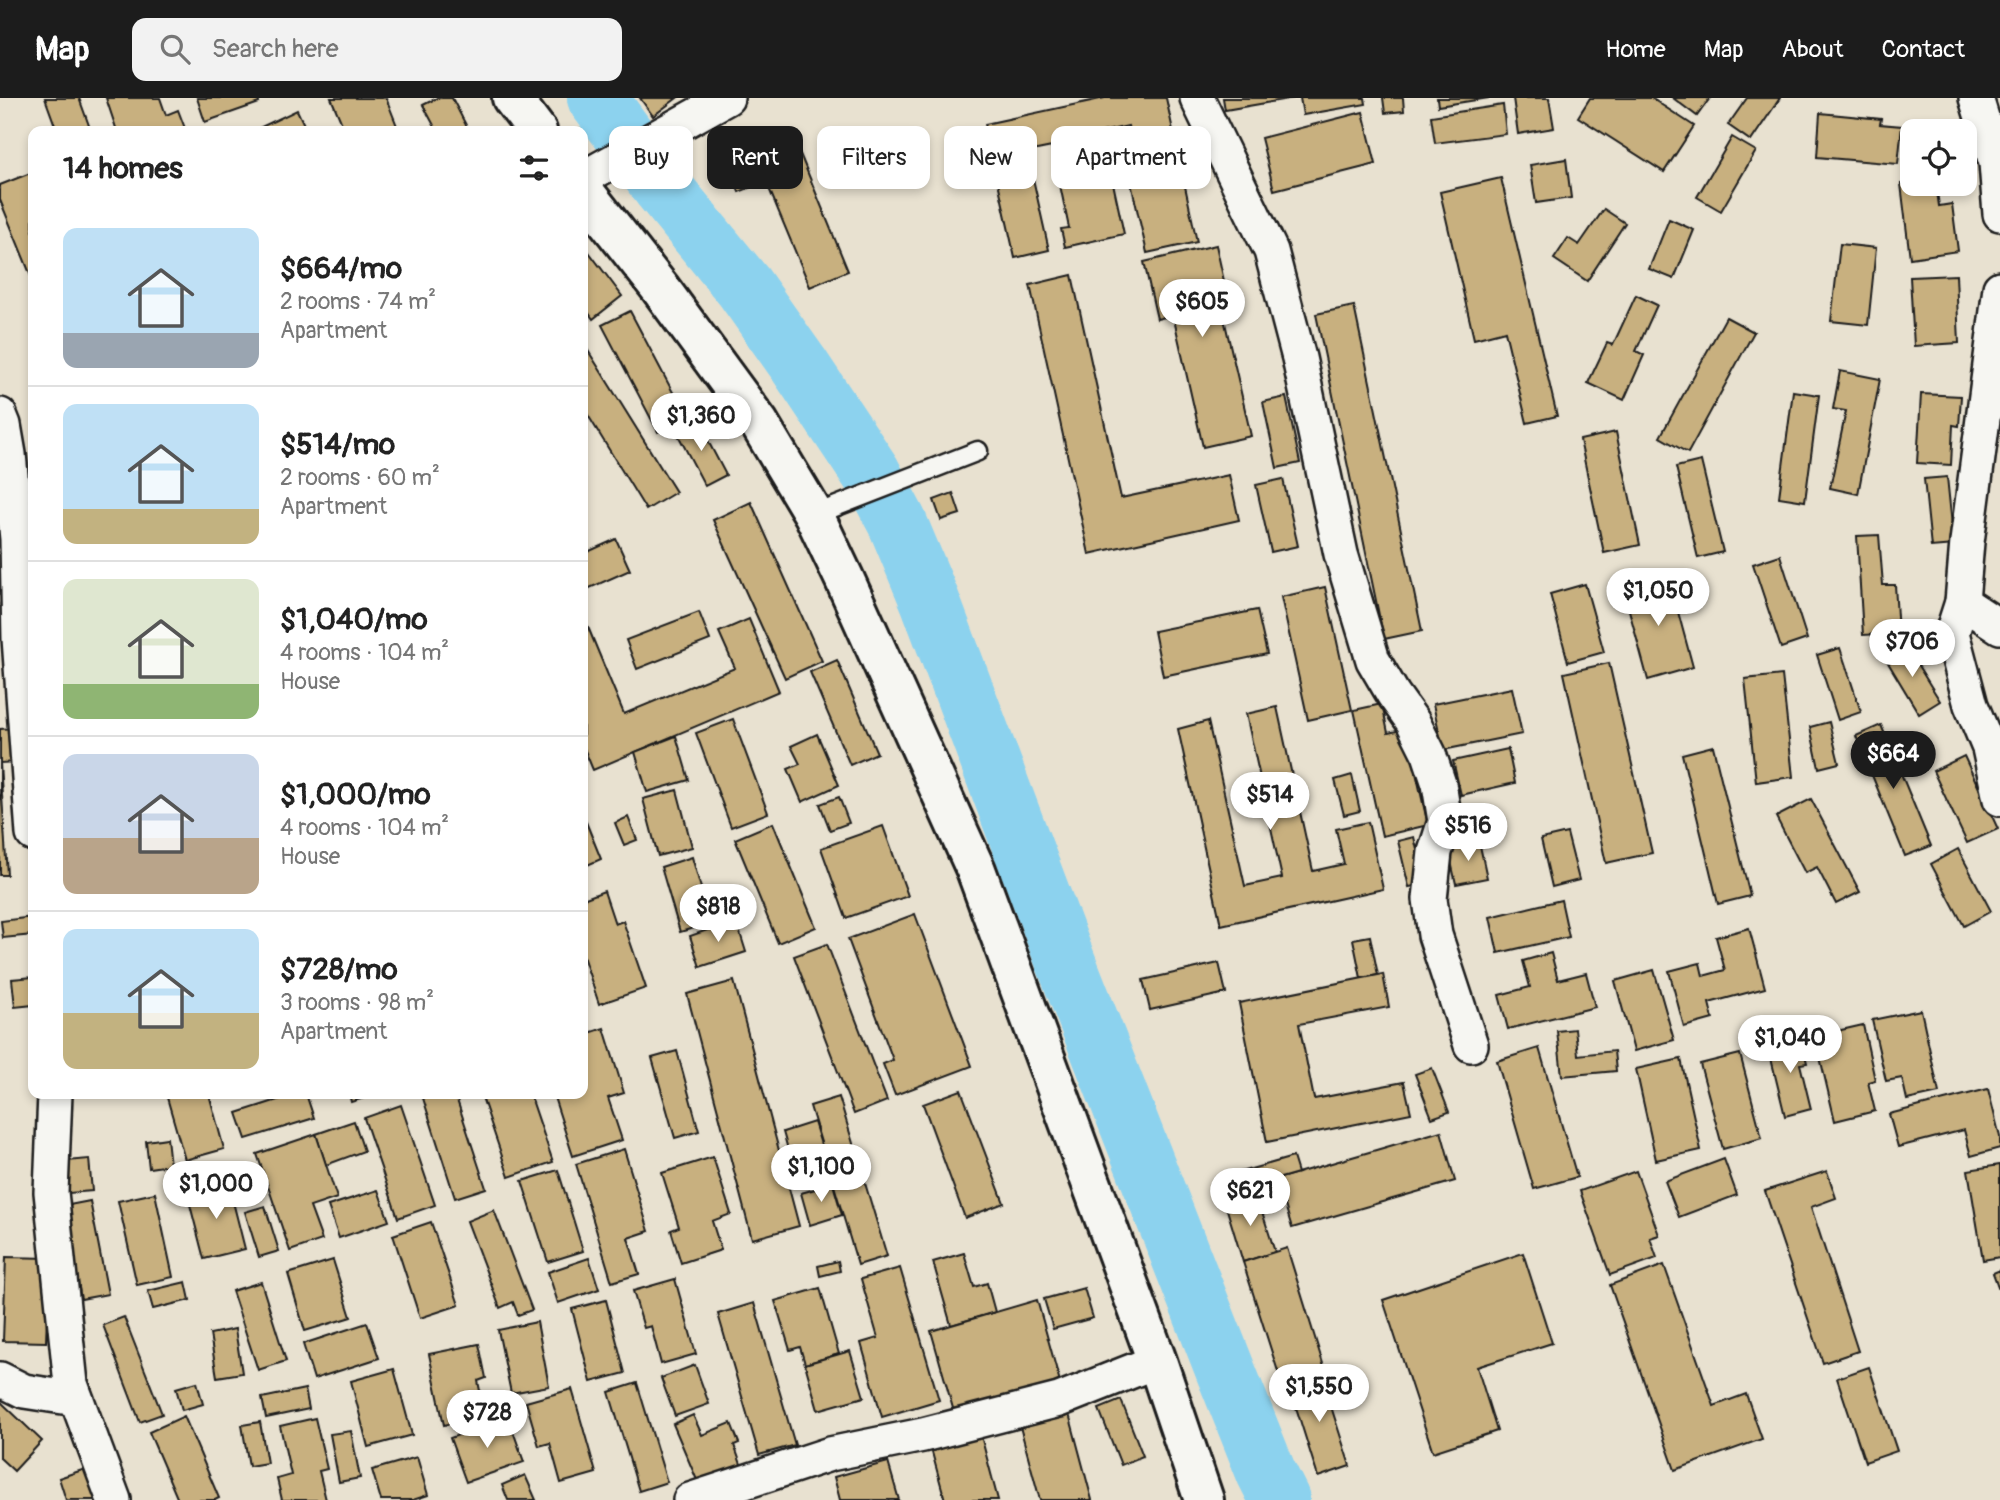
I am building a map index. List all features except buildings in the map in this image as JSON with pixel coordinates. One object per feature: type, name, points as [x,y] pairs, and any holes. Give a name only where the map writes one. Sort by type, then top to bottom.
[{"type":"street","points":[[512,98],[533,126]]},
{"type":"street","points":[[727,98],[658,135],[591,178],[660,288],[759,423],[829,509],[976,870],[1157,1361],[1204,1500]]},
{"type":"street","points":[[1197,98],[1271,251],[1299,358],[1341,554],[1373,660],[1413,722],[1429,754],[1439,784],[1445,821],[1435,852],[1430,899],[1436,934],[1471,1045]]},
{"type":"street","points":[[1976,98],[1996,163],[2000,214]]},
{"type":"street","points":[[2000,288],[1967,542],[1962,602],[1952,633],[1971,705],[1989,748],[2000,799]]},
{"type":"street","points":[[0,415],[9,454],[17,539],[19,638],[28,764]]},
{"type":"street","points":[[1962,602],[2000,627]]},
{"type":"street","points":[[55,1099],[51,1192],[71,1384],[114,1500]]},
{"type":"street","points":[[690,1500],[830,1454],[923,1435],[1059,1400],[1157,1361]]},
{"type":"street","points":[[0,1378],[24,1391],[76,1399]]},
{"type":"lane","points":[[829,509],[978,451]]},
{"type":"waterway","points":[[597,98],[662,187],[744,287],[871,473],[897,522],[930,601],[1062,952],[1226,1372],[1280,1500]]}]
